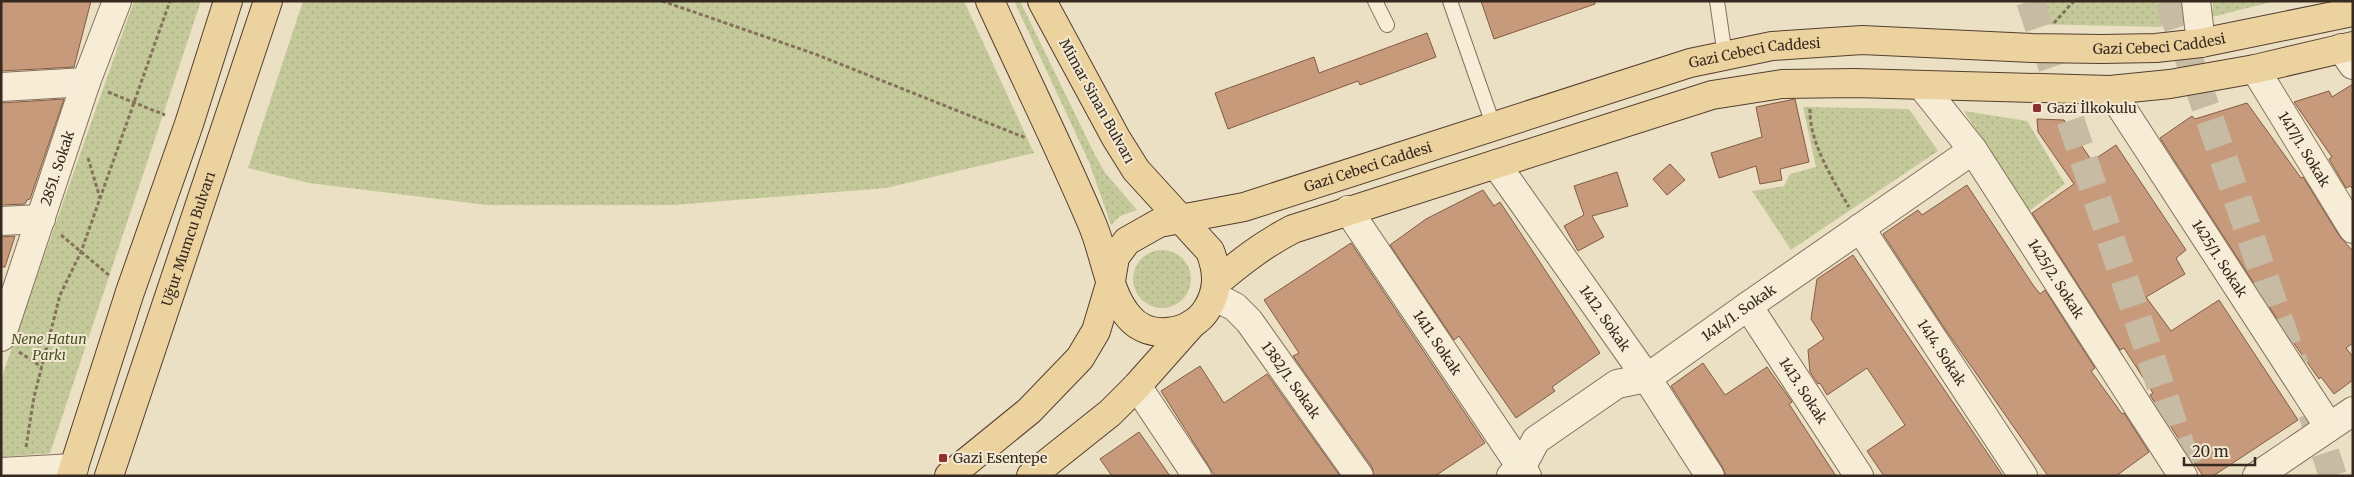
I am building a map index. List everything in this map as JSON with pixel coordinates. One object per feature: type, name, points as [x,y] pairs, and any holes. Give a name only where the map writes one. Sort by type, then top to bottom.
[{"type":"main road","points":[[72,472],[130,292],[228,1]]},
{"type":"main road","name":"Uğur Mumcu Bulvarı","points":[[109,476],[268,1]]},
{"type":"main road","points":[[990,1],[1102,248],[1118,304],[1130,319],[1142,328],[1160,333],[1177,331],[1192,324]]},
{"type":"main road","name":"Mimar Sinan Bulvarı","points":[[1042,1],[1116,138],[1136,170],[1179,219]]},
{"type":"main road","name":"Gazi Cebeci Caddesi","points":[[1179,219],[1244,207],[1690,63],[1772,46],[1862,40],[2102,49],[2156,48],[2201,43],[2353,12]]},
{"type":"main road","points":[[1031,476],[1110,413],[1137,386],[1192,324],[1205,313],[1216,289],[1264,244],[1293,229],[1348,210],[1712,95],[1782,84],[1855,83],[2110,90],[2170,84],[2349,53]]},
{"type":"main road","points":[[949,476],[1029,410],[1080,358],[1096,331],[1111,281],[1115,257],[1127,241],[1158,223],[1179,219],[1210,251],[1216,266],[1216,289]]},
{"type":"street","name":"2851. Sokak","points":[[1,337],[86,82],[117,1]]},
{"type":"street","points":[[2196,1],[2201,43]]},
{"type":"street","name":"1417/1. Sokak","points":[[2256,69],[2353,229]]},
{"type":"street","points":[[1,87],[86,82]]},
{"type":"street","name":"1425/2. Sokak","points":[[1922,86],[1973,150],[2183,476]]},
{"type":"street","name":"1425/1. Sokak","points":[[2110,90],[2329,427]]},
{"type":"street","name":"1414/1. Sokak","points":[[1520,473],[1536,440],[1617,384],[1647,378],[1973,150]]},
{"type":"street","name":"1412. Sokak","points":[[1496,164],[1647,378],[1710,476]]},
{"type":"street","name":"1411. Sokak","points":[[1348,210],[1520,473]]},
{"type":"street","points":[[1,221],[41,219]]},
{"type":"street","name":"1414. Sokak","points":[[1860,228],[2024,476]]},
{"type":"street","name":"1382/1. Sokak","points":[[1216,289],[1249,321],[1359,476]]},
{"type":"street","name":"1413. Sokak","points":[[1748,306],[1859,476]]},
{"type":"street","points":[[1137,386],[1197,476]]},
{"type":"street","points":[[2256,476],[2353,411]]},
{"type":"street","points":[[12,470],[72,472]]},
{"type":"lane","points":[[1375,1],[1387,25]]},
{"type":"lane","points":[[1450,1],[1494,127]]},
{"type":"lane","points":[[1717,1],[1725,56]]},
{"type":"path","points":[[12,470],[34,397],[60,295],[81,252],[170,1]]},
{"type":"path","points":[[662,1],[815,54],[1059,152]]},
{"type":"path","points":[[86,82],[135,104],[188,124]]},
{"type":"path","points":[[1811,84],[1810,118],[1824,162],[1860,228]]},
{"type":"path","points":[[41,219],[130,292]]},
{"type":"green space","name":"Nene Hatun Parkı","points":[[134,1],[201,1],[50,453],[1,457],[1,379]]},
{"type":"green space","points":[[303,1],[964,1],[1034,153],[886,188],[673,205],[487,205],[309,183],[248,168]]},
{"type":"green space","points":[[1014,1],[1020,1],[1106,174],[1137,210],[1120,216],[1111,225],[1089,162]]},
{"type":"green space","points":[[2035,1],[2177,1],[2178,8],[2161,27],[2031,24]]},
{"type":"green space","points":[[2213,1],[2275,1],[2212,17]]},
{"type":"green space","points":[[1803,107],[1909,109],[1938,151],[1791,250],[1752,191],[1784,186],[1790,174],[1816,167]]},
{"type":"green space","points":[[1964,111],[2027,121],[2065,184],[2028,212]]},
{"type":"green space","points":[[1156,250],[1168,250],[1183,258],[1191,273],[1191,285],[1183,300],[1168,308],[1156,308],[1141,300],[1133,285],[1133,273],[1141,258]]},
{"type":"building","points":[[1,1],[91,1],[74,67],[1,71]]},
{"type":"building","points":[[1481,1],[1595,1],[1595,4],[1494,39]]},
{"type":"building","points":[[1427,33],[1436,57],[1360,85],[1358,81],[1228,129],[1215,93],[1314,57],[1319,73]]},
{"type":"building","points":[[2353,84],[2353,189],[2350,186],[2346,188],[2329,159],[2332,157],[2294,102],[2329,91],[2332,97]]},
{"type":"building","points":[[64,99],[30,199],[25,204],[1,205],[1,103]]},
{"type":"building","points":[[1795,99],[1809,162],[1780,169],[1782,180],[1760,184],[1756,166],[1719,178],[1711,153],[1762,137],[1756,107]]},
{"type":"building","points":[[2247,103],[2301,178],[2303,177],[2340,237],[2353,251],[2353,343],[2346,348],[2353,357],[2353,380],[2334,394],[2321,377],[2319,379],[2279,322],[2160,138],[2192,116],[2195,119]]},
{"type":"building","points":[[2037,119],[2064,120],[2092,161],[2116,145],[2186,250],[2176,258],[2185,274],[2146,297],[2171,331],[2219,300],[2298,420],[2213,476],[2203,476],[2150,395],[2153,393],[2124,348],[2120,350],[2032,213],[2074,184],[2038,132]]},
{"type":"building","points":[[1670,164],[1685,180],[1667,195],[1653,179]]},
{"type":"building","points":[[1617,172],[1628,206],[1592,216],[1604,237],[1578,251],[1564,226],[1584,215],[1574,186]]},
{"type":"building","points":[[1967,185],[2033,285],[2040,294],[2045,290],[2095,368],[2091,371],[2122,414],[2124,413],[2149,452],[2116,476],[2048,476],[1945,329],[1883,234],[1918,210],[1922,215]]},
{"type":"building","points":[[1483,190],[1494,206],[1500,202],[1600,353],[1552,387],[1555,391],[1516,418],[1459,336],[1454,340],[1390,245],[1426,219]]},
{"type":"building","points":[[15,236],[5,267],[1,267],[1,237]]},
{"type":"building","points":[[1351,243],[1485,443],[1435,476],[1374,476],[1372,467],[1293,356],[1299,353],[1264,300]]},
{"type":"building","points":[[1853,255],[2003,476],[1884,476],[1867,451],[1905,425],[1867,368],[1827,395],[1820,383],[1818,384],[1810,372],[1808,350],[1824,339],[1811,319],[1817,279]]},
{"type":"building","points":[[1703,363],[1725,395],[1767,367],[1792,402],[1789,404],[1836,476],[1726,476],[1723,468],[1671,386]]},
{"type":"building","points":[[1200,366],[1224,403],[1267,374],[1340,476],[1215,476],[1161,391]]},
{"type":"building","points":[[1139,432],[1170,476],[1112,476],[1100,459]]},
{"type":"tunnel","points":[[2030,1],[2191,476]]},
{"type":"tunnel","points":[[2169,1],[2295,366]]},
{"type":"tunnel","points":[[2312,413],[2333,476]]},
{"type":"place","name":"Gazi İlkokulu","points":[[2037,108]]},
{"type":"place","name":"Gazi Esentepe","points":[[943,458]]}]
